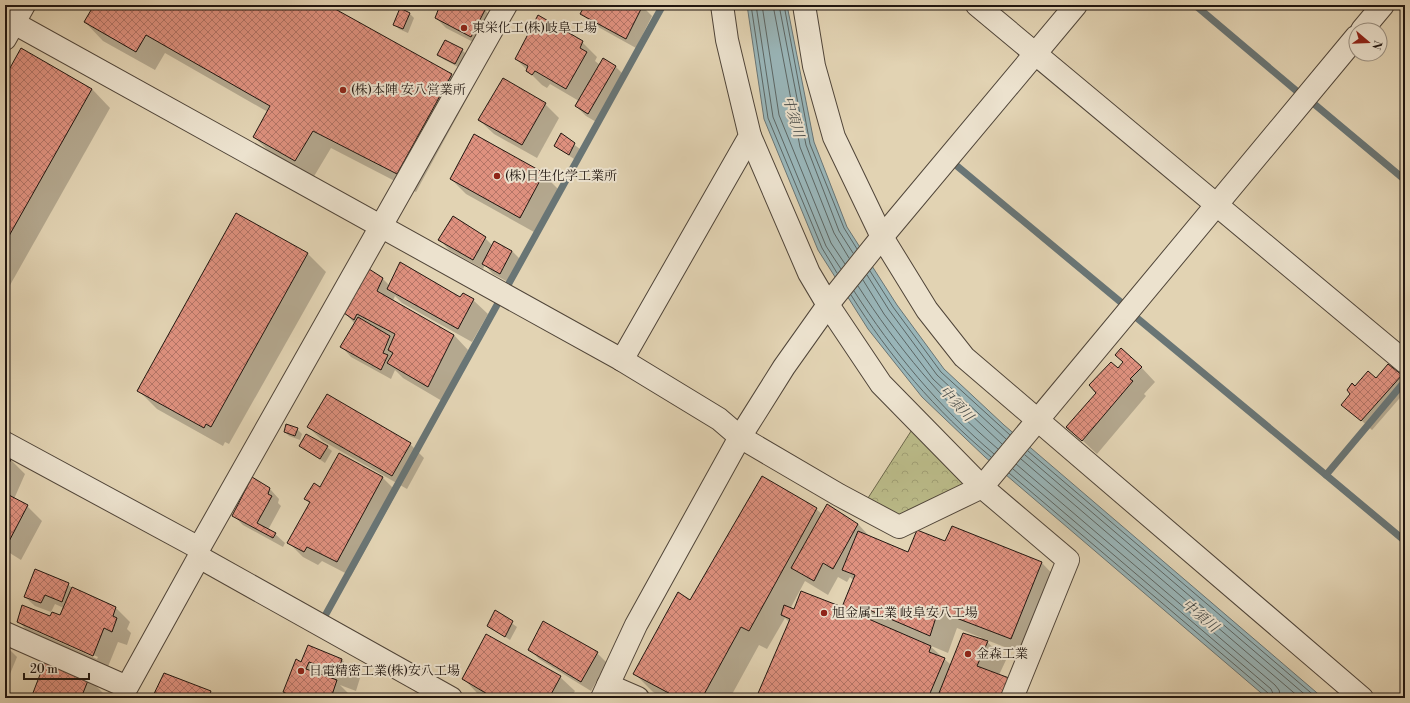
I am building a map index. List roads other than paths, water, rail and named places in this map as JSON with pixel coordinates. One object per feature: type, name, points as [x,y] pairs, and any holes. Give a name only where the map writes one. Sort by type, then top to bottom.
[{"type":"street","points":[[5,633],[127,687],[199,553],[379,227],[506,5]]},
{"type":"street","points":[[722,5],[727,40],[750,136],[809,273],[830,302],[881,384],[1068,560],[1012,698]]},
{"type":"street","points":[[804,5],[814,66],[834,137],[879,240],[927,310],[964,357],[1032,426],[1362,698]]},
{"type":"street","points":[[977,5],[1405,362]]},
{"type":"street","points":[[638,698],[605,691],[636,625],[740,437],[784,367],[830,302],[879,240],[1076,5]]},
{"type":"street","points":[[1369,22],[1383,5]]},
{"type":"street","points":[[12,21],[379,227],[622,360],[719,418],[740,437],[839,495],[899,527],[985,483],[1348,47]]},
{"type":"street","points":[[622,360],[750,136]]},
{"type":"street","points":[[5,443],[451,698]]},
{"type":"water","name":"中須川","points":[[747,5],[787,5],[814,142],[847,227],[897,305],[944,369],[1004,425],[1323,698],[1267,698],[985,457],[922,397],[868,329],[818,250],[764,119]]},
{"type":"waterway","points":[[326,614],[663,5]]},
{"type":"waterway","points":[[1195,5],[1299,93]]},
{"type":"waterway","points":[[1313,103],[1405,180]]},
{"type":"waterway","points":[[957,166],[1123,304]]},
{"type":"waterway","points":[[1137,318],[1326,475],[1405,381]]},
{"type":"waterway","points":[[1326,475],[1405,541]]},
{"type":"place","name":"東栄化工(株)岐阜工場","points":[[464,28]]},
{"type":"place","name":"(株)本陣 安八営業所","points":[[343,90]]},
{"type":"place","name":"(株)日生化学工業所","points":[[497,176]]},
{"type":"place","name":"旭金属工業 岐阜安八工場","points":[[824,613]]},
{"type":"place","name":"金森工業","points":[[968,654]]},
{"type":"place","name":"日電精密工業(株)安八工場","points":[[301,671]]}]
